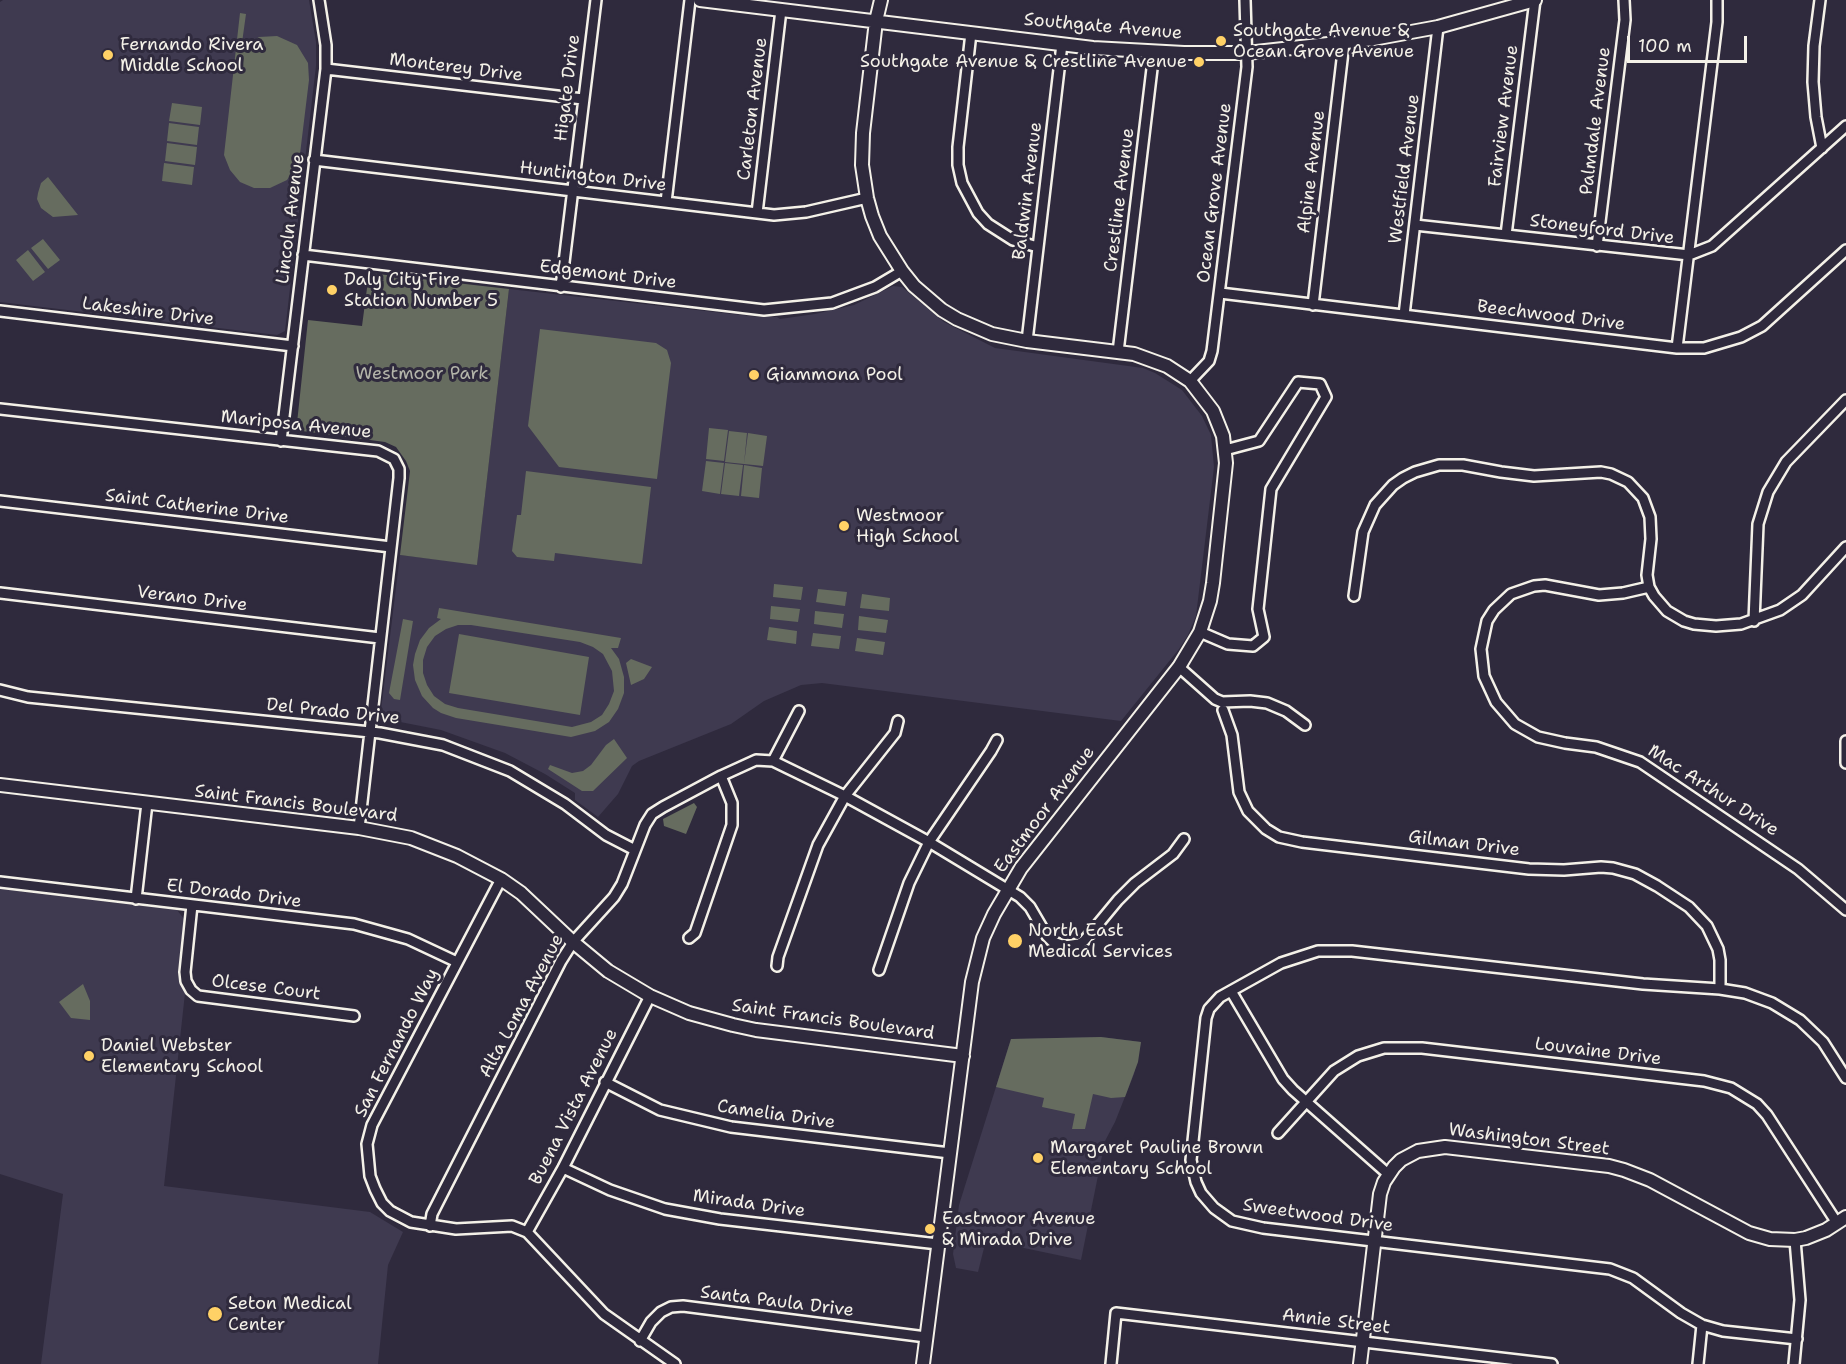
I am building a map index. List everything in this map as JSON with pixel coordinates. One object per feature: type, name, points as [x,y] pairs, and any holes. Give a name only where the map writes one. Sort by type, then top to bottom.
[{"type":"street","name":"Lincoln Avenue","points":[[281,441],[326,69],[326,45],[319,0]]},
{"type":"street","name":"Higate Drive","points":[[561,287],[596,0]]},
{"type":"street","points":[[666,202],[690,0]]},
{"type":"street","name":"Southgate Avenue","points":[[700,0],[1093,48],[1154,52],[1247,53],[1344,43],[1438,27],[1535,0]]},
{"type":"street","points":[[881,0],[876,21],[862,149],[867,198],[880,236],[902,271],[928,298],[957,319],[992,334],[1027,341],[1118,352],[1157,361],[1190,381]]},
{"type":"street","name":"Ocean Grove Avenue","points":[[1190,381],[1211,357],[1247,53],[1245,0]]},
{"type":"street","name":"Fairview Avenue","points":[[1506,235],[1535,0]]},
{"type":"street","name":"Palmdale Avenue","points":[[1597,246],[1625,20],[1624,0]]},
{"type":"street","points":[[1677,348],[1717,0]]},
{"type":"street","points":[[1820,0],[1814,46],[1813,82],[1822,148]]},
{"type":"street","name":"Carleton Avenue","points":[[757,213],[781,10]]},
{"type":"street","name":"Westfield Avenue","points":[[1404,315],[1438,27]]},
{"type":"street","points":[[971,33],[958,147],[958,165],[962,183],[978,213],[988,224],[1013,240],[1038,247]]},
{"type":"street","name":"Alpine Avenue","points":[[1313,305],[1344,43]]},
{"type":"street","name":"Baldwin Avenue","points":[[1027,341],[1062,44]]},
{"type":"street","name":"Crestline Avenue","points":[[1118,352],[1154,52]]},
{"type":"street","name":"Monterey Drive","points":[[326,69],[583,99]]},
{"type":"street","name":"Stoneyford Drive","points":[[1415,225],[1689,255],[1712,246],[1846,126]]},
{"type":"street","name":"Huntington Drive","points":[[314,160],[774,216],[867,198]]},
{"type":"street","name":"Beechwood Drive","points":[[1220,293],[1677,348],[1710,347],[1735,340],[1772,318],[1846,250]]},
{"type":"street","name":"Edgemont Drive","points":[[303,255],[764,310],[832,303],[875,287],[902,271]]},
{"type":"street","name":"Lakeshire Drive","points":[[0,311],[293,346]]},
{"type":"street","name":"Eastmoor Avenue","points":[[923,1364],[976,962],[993,914],[1036,847],[1179,667],[1200,632],[1210,601],[1225,477],[1225,450],[1223,436],[1213,411],[1190,381]]},
{"type":"street","points":[[1200,632],[1228,644],[1253,646],[1264,637],[1258,609],[1271,489],[1326,397],[1320,384],[1298,382],[1259,441],[1225,450]]},
{"type":"street","points":[[1754,621],[1758,524],[1768,492],[1786,462],[1846,400]]},
{"type":"street","name":"Mariposa Avenue","points":[[0,408],[378,451],[394,459],[399,469],[399,478],[359,828]]},
{"type":"street","points":[[1354,596],[1363,532],[1375,505],[1393,485],[1403,478],[1427,468],[1450,464],[1534,476],[1601,472],[1628,482],[1643,498],[1650,517],[1648,587],[1667,611],[1684,621],[1716,626],[1754,621],[1780,610],[1802,595],[1846,547]]},
{"type":"street","name":"Saint Catherine Drive","points":[[0,501],[391,547]]},
{"type":"street","name":"Mac Arthur Drive","points":[[1648,587],[1623,593],[1599,595],[1545,585],[1534,586],[1511,594],[1487,621],[1482,642],[1481,663],[1484,676],[1496,702],[1515,724],[1538,737],[1596,747],[1640,762],[1798,869],[1846,910]]},
{"type":"street","name":"Verano Drive","points":[[0,593],[380,638]]},
{"type":"street","points":[[1179,667],[1222,706],[1250,701],[1267,704],[1294,715],[1305,725]]},
{"type":"street","name":"Del Prado Drive","points":[[0,690],[28,697],[370,732],[443,745],[510,771],[565,804],[606,835],[635,850]]},
{"type":"street","name":"Gilman Drive","points":[[1222,706],[1232,735],[1239,792],[1248,812],[1266,829],[1279,837],[1302,842],[1529,869],[1564,870],[1601,867],[1635,874],[1689,907],[1707,926],[1714,938],[1720,960],[1720,989]]},
{"type":"street","points":[[799,711],[773,760],[845,796],[1008,888],[1026,902],[1047,936],[1059,945],[1072,946],[1084,941],[1118,900],[1135,883],[1173,854],[1184,839]]},
{"type":"street","points":[[777,966],[778,957],[818,845],[845,796],[895,733],[898,721]]},
{"type":"street","points":[[879,970],[909,883],[929,842],[997,740]]},
{"type":"street","points":[[1846,741],[1846,763]]},
{"type":"street","name":"Alta Loma Avenue","points":[[430,1226],[432,1214],[561,961],[573,942],[614,897],[622,884],[645,825],[652,814],[721,776],[756,760],[773,760]]},
{"type":"street","points":[[688,938],[695,933],[732,825],[732,803],[721,776]]},
{"type":"street","name":"Saint Francis Boulevard","points":[[0,785],[385,832],[433,846],[477,865],[501,879],[541,910],[573,942],[608,971],[650,996],[689,1013],[733,1025],[963,1056]]},
{"type":"street","points":[[136,898],[147,804]]},
{"type":"street","name":"San Fernando Way","points":[[501,879],[372,1125],[366,1144],[372,1182],[382,1203],[399,1217],[430,1226],[456,1229],[512,1226],[527,1232]]},
{"type":"street","name":"El Dorado Drive","points":[[0,882],[372,928],[408,939],[457,962]]},
{"type":"street","name":"Olcese Court","points":[[192,906],[185,972],[186,981],[198,996],[354,1016]]},
{"type":"street","name":"Sweetwood Drive","points":[[1797,1340],[1723,1331],[1702,1325],[1681,1313],[1633,1278],[1610,1269],[1242,1225],[1222,1215],[1201,1193],[1193,1171],[1191,1148],[1206,1018],[1214,1002],[1294,957],[1318,951],[1340,950],[1643,984],[1720,989],[1759,997],[1800,1020],[1823,1042],[1846,1077]]},
{"type":"street","points":[[1231,991],[1275,1067],[1293,1090],[1388,1174],[1380,1197],[1360,1364]]},
{"type":"street","name":"Buena Vista Avenue","points":[[527,1232],[563,1168],[650,996]]},
{"type":"street","name":"Louvaine Drive","points":[[1278,1133],[1322,1082],[1346,1062],[1371,1051],[1398,1047],[1718,1083],[1745,1096],[1767,1115],[1841,1220]]},
{"type":"street","name":"Camelia Drive","points":[[605,1082],[660,1110],[730,1127],[950,1153]]},
{"type":"street","name":"Washington Street","points":[[1388,1174],[1410,1154],[1436,1147],[1609,1167],[1644,1177],[1749,1233],[1770,1239],[1795,1240],[1817,1234],[1841,1220]]},
{"type":"street","name":"Mirada Drive","points":[[563,1168],[610,1190],[665,1209],[720,1219],[938,1244]]},
{"type":"street","points":[[527,1232],[604,1314],[675,1364]]},
{"type":"street","points":[[1794,1364],[1800,1300],[1795,1240]]},
{"type":"street","name":"Santa Paula Drive","points":[[640,1341],[651,1322],[661,1311],[683,1306],[926,1337]]},
{"type":"street","name":"Annie Street","points":[[1111,1364],[1116,1313],[1552,1364]]},
{"type":"street","points":[[1698,1364],[1702,1325]]},
{"type":"shaded area","points":[[3,0],[309,0],[316,42],[316,66],[285,331],[277,335],[0,302],[0,2]]},
{"type":"shaded area","name":"Westmoor High School","points":[[893,286],[902,287],[944,322],[995,348],[1143,368],[1155,373],[1182,390],[1202,416],[1211,435],[1214,467],[1196,616],[1179,649],[1121,721],[822,683],[801,685],[764,701],[731,724],[639,761],[632,766],[618,794],[598,817],[575,800],[575,793],[505,753],[441,730],[380,718],[400,555],[477,564],[509,289],[780,319],[854,305]]},
{"type":"shaded area","points":[[0,889],[177,910],[184,919],[178,971],[179,981],[185,993],[164,1186],[370,1212],[403,1232],[388,1265],[378,1364],[41,1364],[63,1194],[0,1174]]},
{"type":"shaded area","name":"Margaret Pauline Brown Elementary School","points":[[1101,1037],[1141,1042],[1134,1074],[1105,1141],[1081,1260],[986,1240],[978,1272],[956,1268],[953,1254],[959,1205],[1011,1039]]},
{"type":"green space","points":[[240,13],[246,14],[241,50],[259,37],[277,36],[297,45],[308,63],[309,80],[299,162],[287,180],[270,188],[254,188],[240,182],[230,170],[224,155]]},
{"type":"green space","points":[[172,103],[202,107],[200,125],[169,121]]},
{"type":"green space","points":[[169,123],[199,127],[197,145],[167,141]]},
{"type":"green space","points":[[167,143],[197,147],[195,165],[165,161]]},
{"type":"green space","points":[[164,163],[194,167],[192,185],[162,181]]},
{"type":"green space","points":[[48,177],[78,215],[53,217],[41,208],[37,199],[38,193],[41,183]]},
{"type":"green space","points":[[43,239],[60,260],[48,269],[31,248]]},
{"type":"green space","points":[[28,250],[45,272],[33,281],[16,260]]},
{"type":"green space","name":"Westmoor Park","points":[[369,273],[509,289],[477,565],[400,555],[410,471],[396,447],[385,442],[302,431],[297,423],[308,320],[362,326]]},
{"type":"green space","points":[[540,329],[656,343],[667,350],[671,363],[657,479],[559,467],[528,426]]},
{"type":"green space","points":[[709,428],[728,430],[724,461],[706,459]]},
{"type":"green space","points":[[729,431],[747,433],[744,464],[725,462]]},
{"type":"green space","points":[[748,433],[767,436],[763,466],[744,464]]},
{"type":"green space","points":[[706,461],[724,463],[720,494],[702,491]]},
{"type":"green space","points":[[725,463],[743,465],[739,496],[721,494]]},
{"type":"green space","points":[[744,465],[762,468],[759,498],[741,496]]},
{"type":"green space","points":[[526,471],[651,487],[642,564],[555,553],[554,561],[517,557],[512,551],[517,515],[521,515]]},
{"type":"green space","points":[[774,584],[803,587],[801,600],[773,597]]},
{"type":"green space","points":[[818,589],[847,592],[845,606],[816,602]]},
{"type":"green space","points":[[862,594],[890,598],[889,611],[860,608]]},
{"type":"green space","points":[[771,606],[800,609],[798,622],[770,619]]},
{"type":"green space","points":[[439,608],[621,638],[618,648],[611,648],[619,659],[624,677],[624,693],[618,709],[609,722],[595,731],[571,737],[456,718],[441,713],[422,696],[415,680],[413,665],[420,640],[429,628],[441,619],[437,618]],"holes":[[[458,625],[580,642],[593,647],[603,654],[612,671],[614,691],[609,704],[602,715],[591,722],[572,727],[445,704],[434,696],[423,673],[423,660],[427,647],[435,636],[446,629]]]},
{"type":"green space","points":[[815,611],[844,614],[842,628],[814,624]]},
{"type":"green space","points":[[859,616],[888,620],[886,633],[858,630]]},
{"type":"green space","points":[[403,619],[413,621],[400,700],[394,699],[389,693]]},
{"type":"green space","points":[[769,627],[797,631],[796,644],[767,640]]},
{"type":"green space","points":[[813,633],[841,636],[839,649],[811,646]]},
{"type":"green space","points":[[459,634],[589,657],[580,715],[449,693]]},
{"type":"green space","points":[[857,638],[885,642],[883,655],[855,651]]},
{"type":"green space","points":[[631,659],[652,667],[644,679],[631,685],[626,663]]},
{"type":"green space","points":[[614,739],[627,758],[593,791],[582,791],[548,769],[550,765],[572,773],[583,771]]},
{"type":"green space","points":[[694,803],[697,807],[686,834],[664,826],[663,819]]},
{"type":"green space","points":[[83,984],[90,1001],[90,1020],[71,1018],[59,1002]]},
{"type":"green space","points":[[1101,1037],[1141,1042],[1138,1062],[1125,1097],[1111,1098],[1093,1094],[1085,1129],[1072,1129],[1075,1114],[1042,1107],[1044,1098],[996,1087],[1011,1039]]},
{"type":"place","name":"Southgate Avenue & Ocean Grove Avenue","points":[[1221,41]]},
{"type":"place","name":"Fernando Rivera Middle School","points":[[108,55]]},
{"type":"place","name":"Southgate Avenue & Crestline Avenue","points":[[1199,62]]},
{"type":"place","name":"Daly City Fire Station Number 5","points":[[332,290]]},
{"type":"place","name":"Giammona Pool","points":[[754,375]]},
{"type":"place","name":"Westmoor High School","points":[[844,526]]},
{"type":"place","name":"North East Medical Services","points":[[1015,941]]},
{"type":"place","name":"Daniel Webster Elementary School","points":[[89,1056]]},
{"type":"place","name":"Margaret Pauline Brown Elementary School","points":[[1038,1158]]},
{"type":"place","name":"Eastmoor Avenue & Mirada Drive","points":[[930,1229]]},
{"type":"place","name":"Seton Medical Center","points":[[215,1314]]}]
